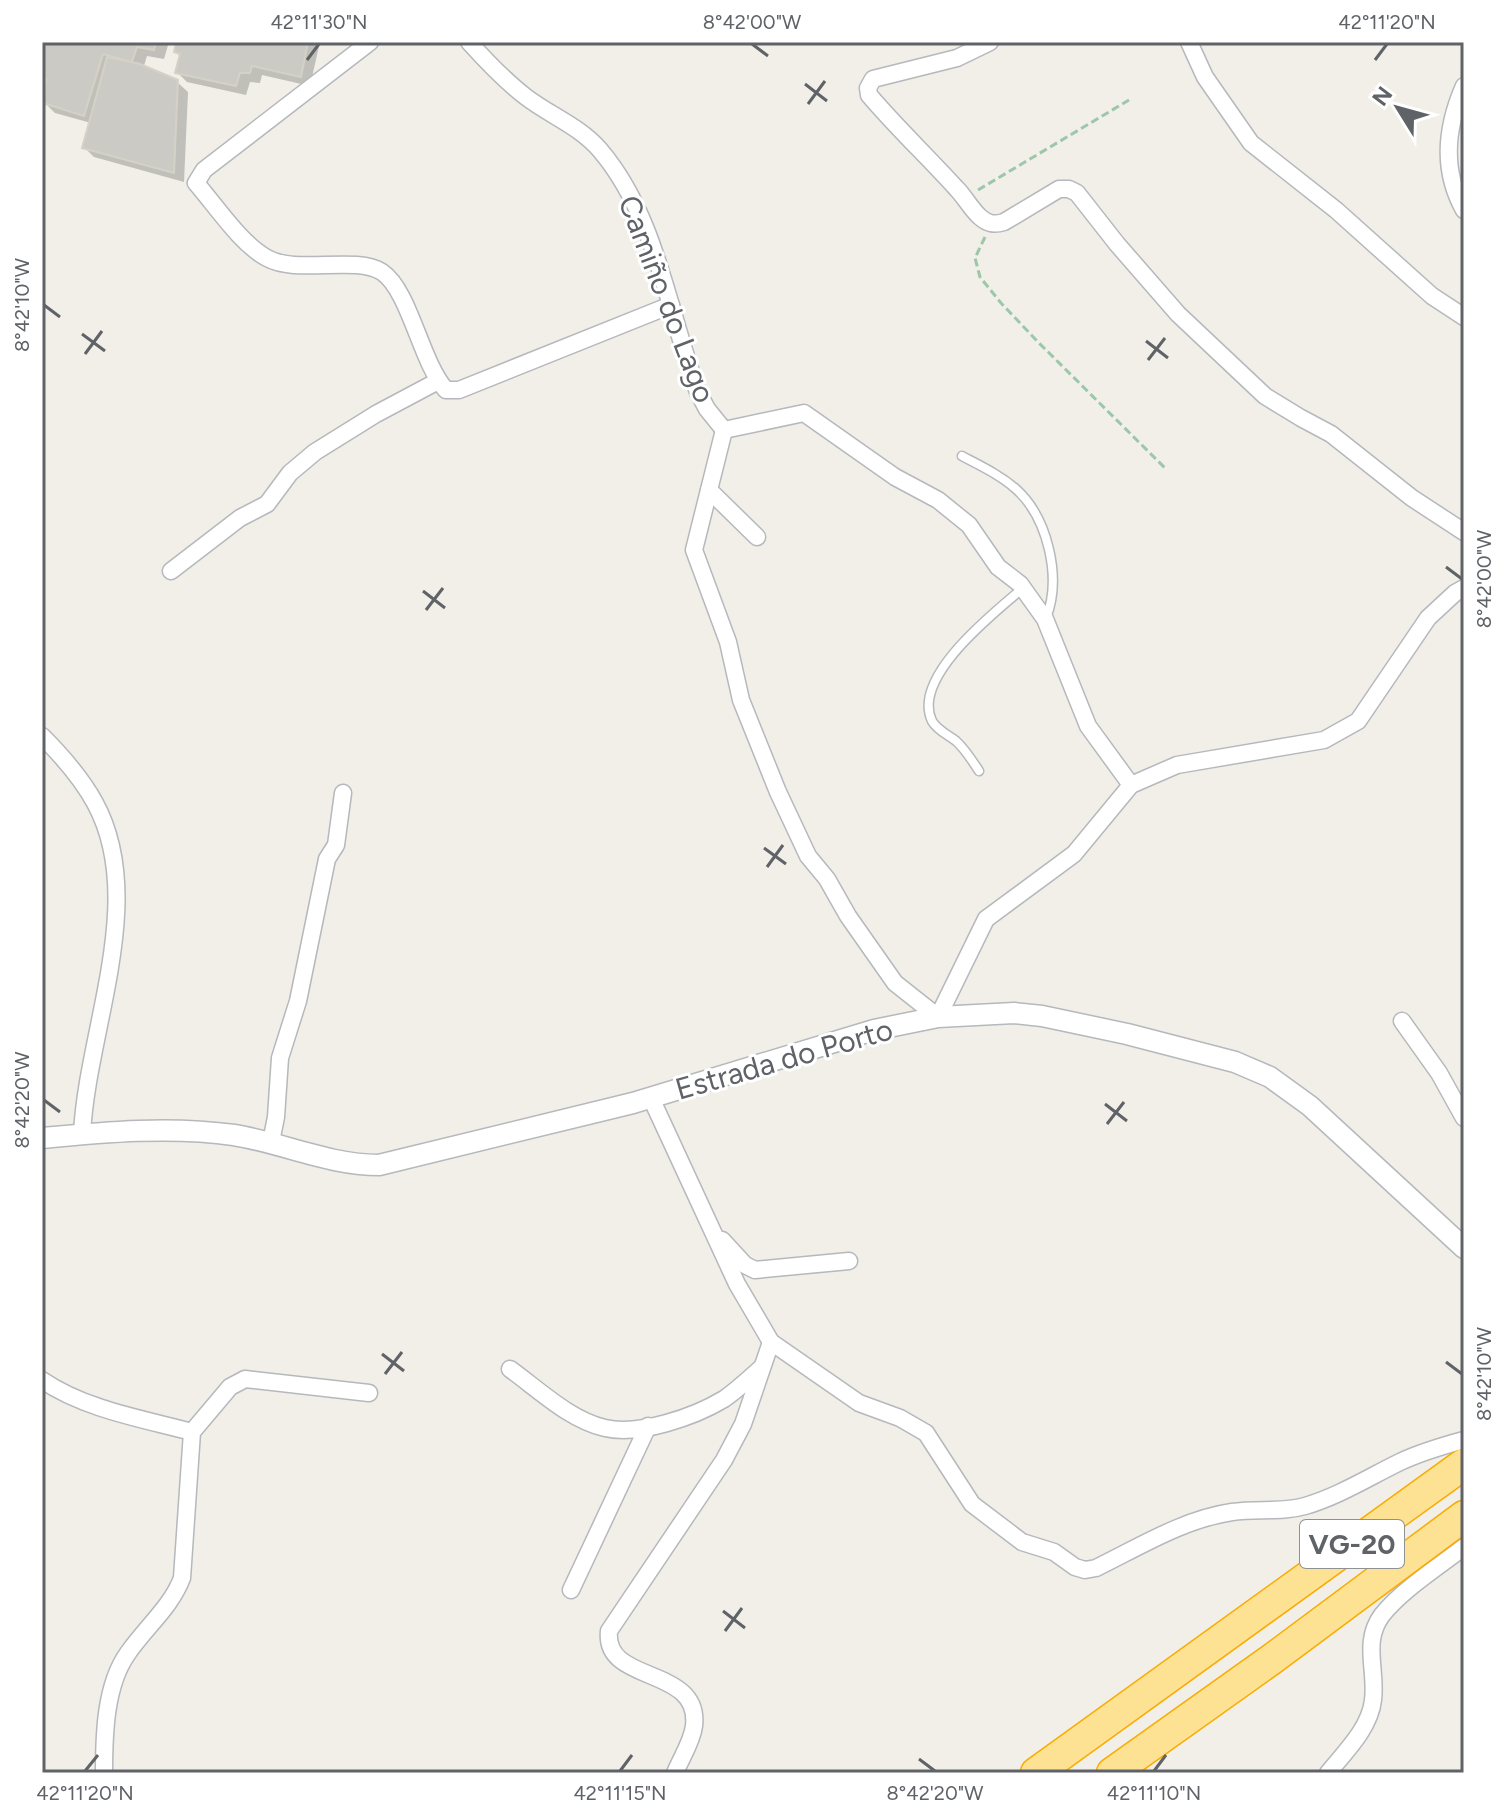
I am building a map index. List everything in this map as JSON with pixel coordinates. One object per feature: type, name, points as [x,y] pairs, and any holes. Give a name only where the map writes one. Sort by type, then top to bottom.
[{"type":"highway","name":"VG-20","points":[[1036,1773],[1464,1464]]},
{"type":"highway","name":"VG-20","points":[[1112,1773],[1464,1516]]},
{"type":"street","points":[[370,42],[204,170],[196,183],[245,239],[268,259],[284,264],[364,267],[379,270],[389,277],[412,319],[438,381],[446,390],[459,390],[671,305]]},
{"type":"street","name":"Camiño do Lago","points":[[469,42],[493,69],[528,98],[582,132],[620,178],[647,233],[698,392],[724,430]]},
{"type":"street","points":[[990,42],[957,58],[873,79],[868,88],[869,95],[981,218],[995,225],[1059,189],[1077,193],[1178,314],[1265,396],[1331,434],[1412,498],[1464,532]]},
{"type":"street","points":[[1189,42],[1205,77],[1251,143],[1336,210],[1432,296],[1464,317]]},
{"type":"street","points":[[1464,86],[1453,118],[1448,158],[1451,179],[1464,210]]},
{"type":"street","points":[[171,571],[240,518],[267,504],[290,473],[315,452],[376,414],[438,381]]},
{"type":"street","points":[[1131,785],[1088,726],[1045,619],[1023,588],[998,567],[969,525],[938,500],[895,477],[804,413],[724,430],[694,550],[728,642],[741,700],[808,856],[827,879],[848,916],[895,983],[938,1017],[986,919],[1074,854],[1131,785],[1177,765],[1324,740],[1358,721],[1428,618],[1464,588]]},
{"type":"street","points":[[709,490],[757,537]]},
{"type":"street","points":[[42,736],[84,785],[96,804],[106,830],[118,895],[117,926],[84,1101],[82,1134]]},
{"type":"street","points":[[271,1142],[280,1058],[298,1001],[327,859],[336,845],[343,793]]},
{"type":"street","name":"Estrada do Porto","points":[[42,1138],[82,1134],[198,1132],[271,1142],[349,1164],[379,1165],[651,1098],[874,1030],[938,1017],[1014,1013],[1042,1016],[1180,1047],[1257,1071],[1295,1093],[1464,1248]]},
{"type":"street","points":[[1402,1021],[1439,1073],[1464,1118]]},
{"type":"street","points":[[651,1098],[737,1284],[771,1342],[859,1403],[916,1425],[936,1445],[959,1488],[972,1504],[1022,1542],[1054,1552],[1075,1567],[1085,1570],[1096,1568],[1203,1519],[1233,1512],[1276,1512],[1302,1507],[1329,1498],[1429,1450],[1464,1440]]},
{"type":"street","points":[[714,1234],[729,1245],[745,1265],[755,1270],[849,1261]]},
{"type":"street","points":[[675,1773],[694,1728],[693,1707],[681,1691],[615,1656],[608,1642],[609,1631],[724,1460],[743,1424],[771,1342]]},
{"type":"street","points":[[510,1369],[570,1413],[613,1429],[648,1426],[703,1410],[726,1397],[762,1367]]},
{"type":"street","points":[[104,1773],[104,1723],[126,1656],[175,1595],[182,1578],[192,1432],[230,1387],[245,1379],[369,1393]]},
{"type":"street","points":[[42,1380],[54,1388],[116,1411],[192,1432]]},
{"type":"street","points":[[571,1590],[648,1426]]},
{"type":"street","points":[[1328,1773],[1365,1725],[1373,1702],[1374,1680],[1369,1659],[1372,1637],[1382,1616],[1415,1585],[1464,1547]]},
{"type":"lane","points":[[962,456],[1001,477],[1018,491],[1046,539],[1051,551],[1052,573],[1051,603],[1045,619]]},
{"type":"lane","points":[[979,771],[958,743],[933,723],[929,709],[930,694],[944,666],[976,630],[1023,588]]},
{"type":"path","points":[[965,197],[1129,100]]},
{"type":"path","points":[[995,225],[978,248],[975,258],[980,277],[1039,343],[1167,470]]},
{"type":"building","points":[[42,42],[156,42],[154,50],[137,47],[132,62],[103,54],[84,116],[43,103],[46,79],[42,78]]},
{"type":"building","points":[[176,42],[308,42],[301,77],[252,66],[250,73],[240,73],[236,86],[175,73],[180,54],[174,52]]},
{"type":"building","points":[[107,57],[140,64],[178,80],[174,173],[82,148]]}]
